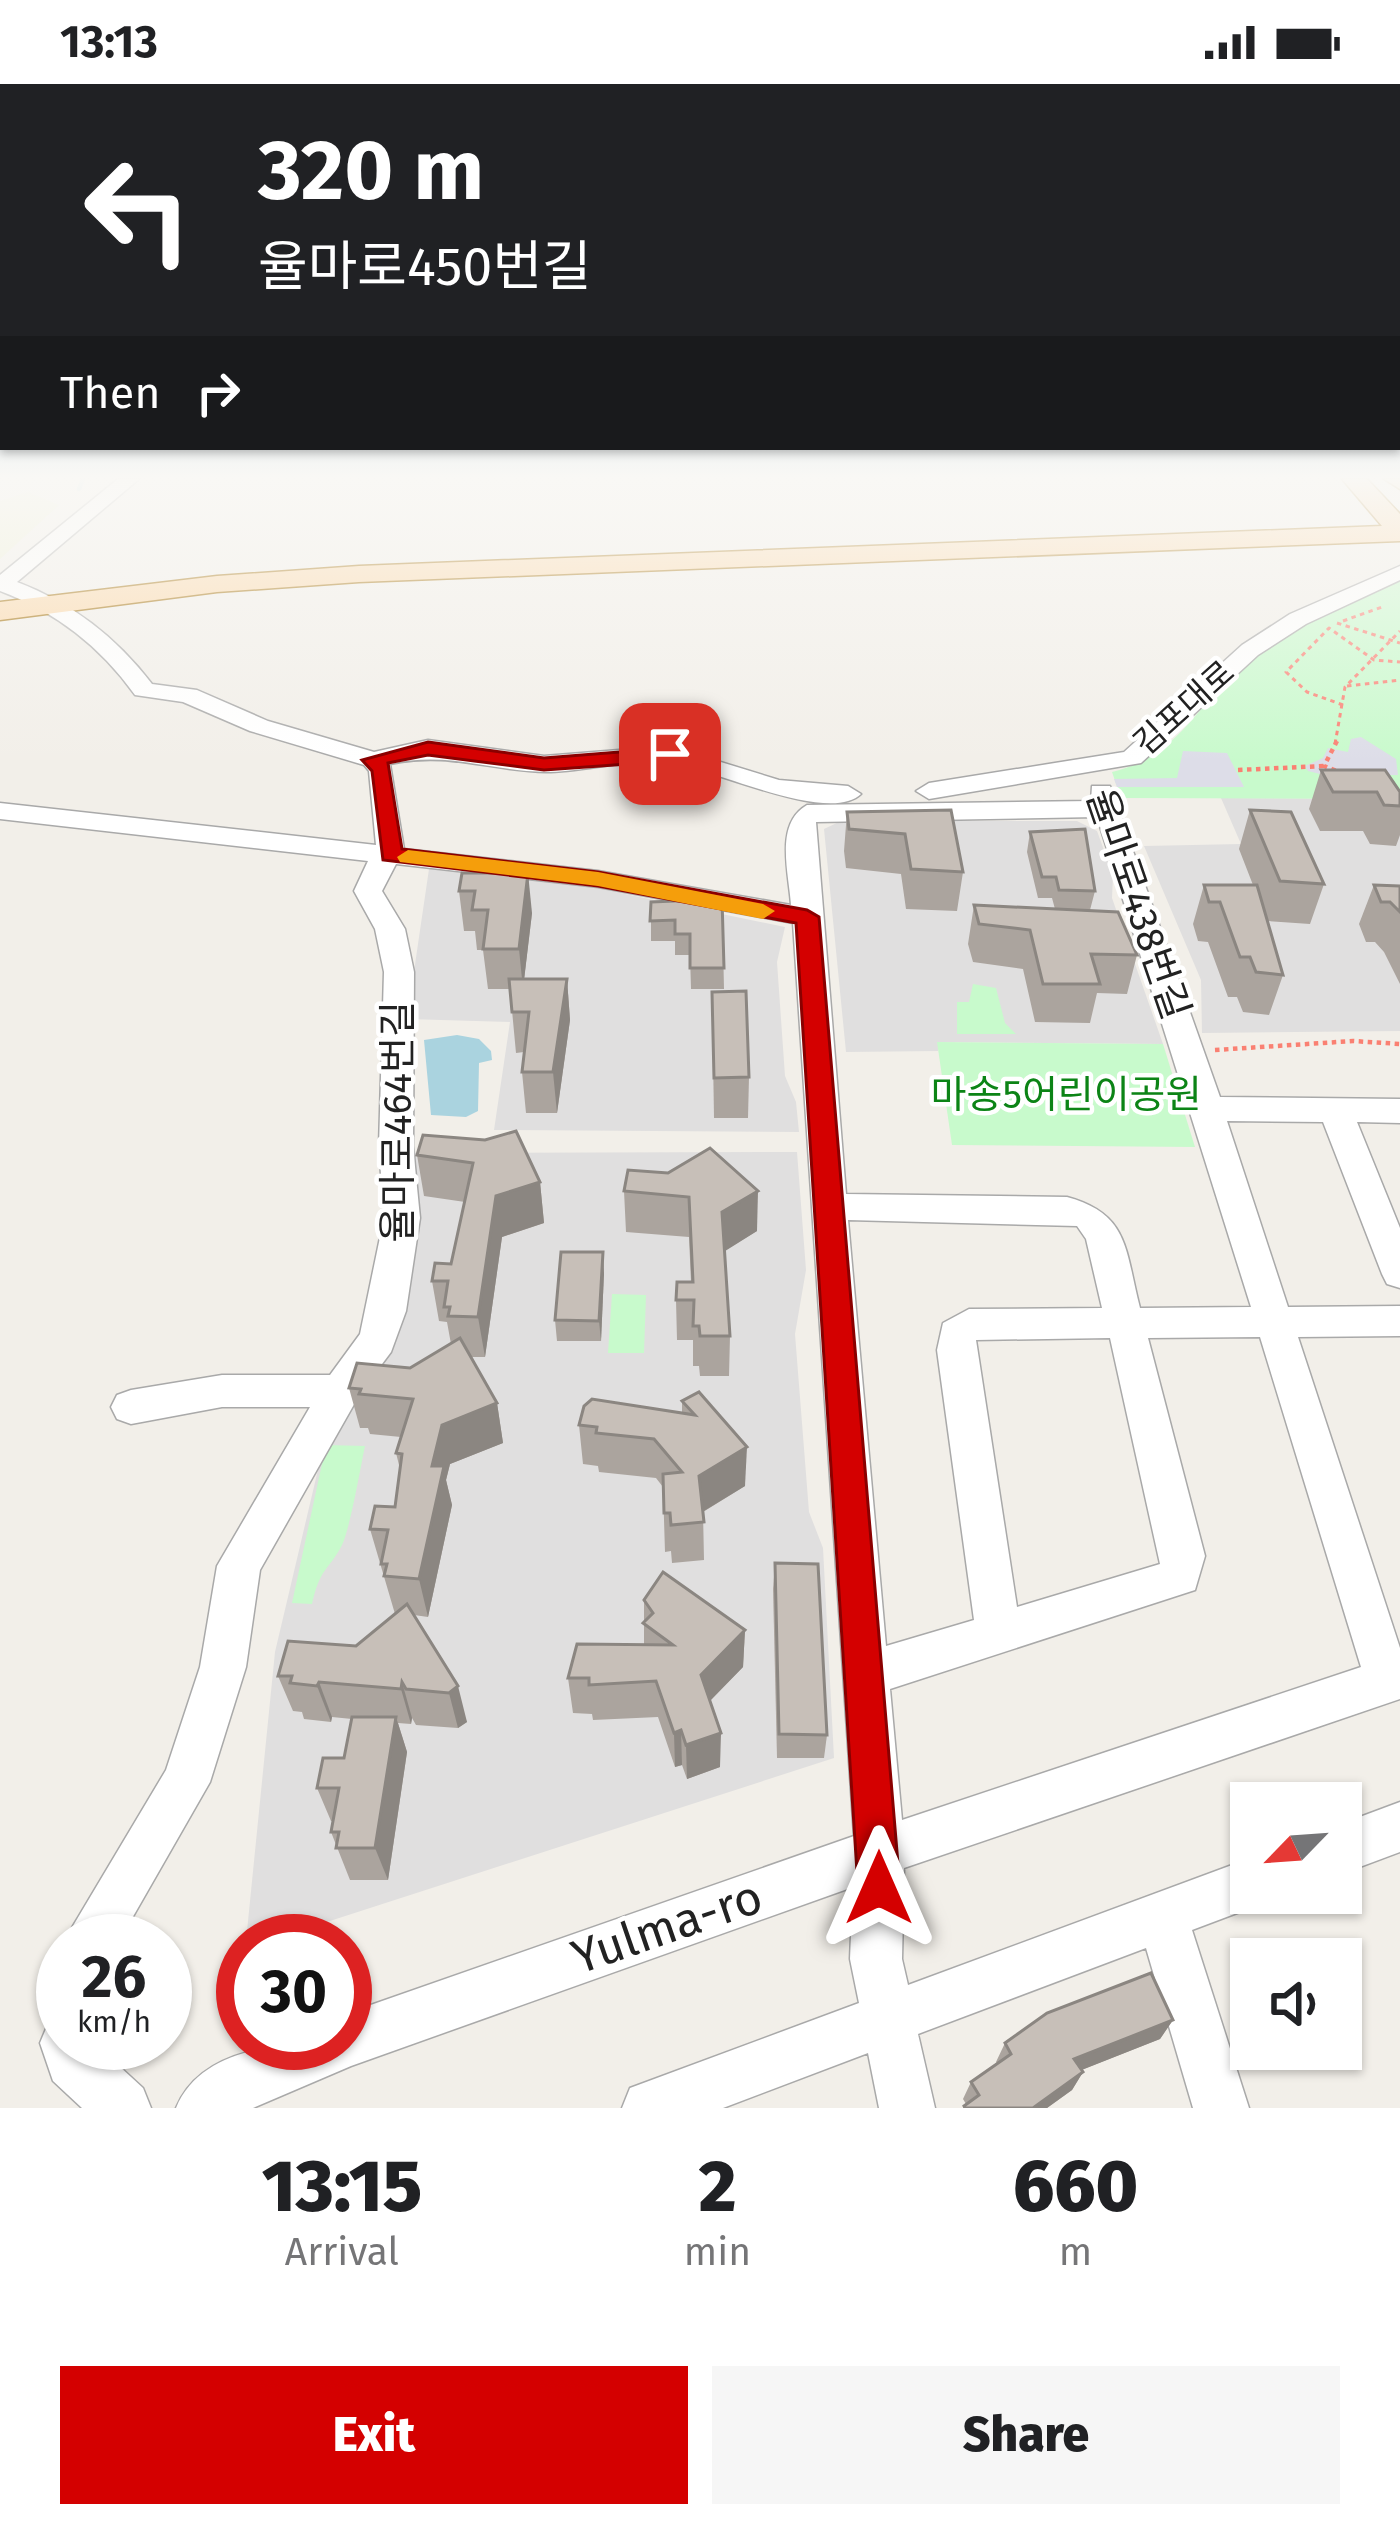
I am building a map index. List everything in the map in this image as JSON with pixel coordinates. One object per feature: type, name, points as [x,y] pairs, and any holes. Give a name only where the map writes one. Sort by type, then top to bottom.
[{"type":"main road","points":[[0,591],[56,605],[331,584],[566,573]]},
{"type":"street","name":"김포대로","points":[[373,760],[428,748],[544,764],[670,754],[776,788],[861,794],[923,792],[1093,767],[1139,752],[1216,676],[1276,632],[1397,573]]},
{"type":"street","points":[[56,605],[120,658],[144,690],[188,695],[259,726],[373,760]]},
{"type":"street","name":"율마로464번길","points":[[106,1914],[186,1782],[223,1667],[239,1566],[342,1391],[377,1341],[399,1253],[399,972],[390,929],[368,891],[381,862],[392,855],[382,770],[373,760]]},
{"type":"street","name":"율마로438번길","points":[[1093,767],[1394,1679]]},
{"type":"street","points":[[908,2108],[876,1959],[880,1852],[800,832],[804,818],[816,811],[1106,809]]},
{"type":"street","points":[[0,811],[598,879],[807,917]]},
{"type":"street","points":[[1205,1109],[1400,1111]]},
{"type":"street","points":[[1336,1112],[1386,1204],[1400,1274]]},
{"type":"street","points":[[832,1207],[1067,1210],[1088,1216],[1103,1235],[1183,1556],[1180,1576],[866,1674]]},
{"type":"street","points":[[999,1635],[957,1334],[969,1324],[1400,1321]]},
{"type":"street","points":[[131,1408],[222,1391],[342,1391]]},
{"type":"street","name":"Yulma-ro","points":[[372,2032],[880,1852],[1394,1679]]},
{"type":"street","points":[[1362,1842],[1400,1827]]},
{"type":"street","points":[[650,2108],[1230,1891]]},
{"type":"street","points":[[1162,1916],[1221,2108]]},
{"type":"street","points":[[81,2070],[123,2108]]},
{"type":"street","name":"Yulma-ro","points":[[204,2108],[243,2082],[273,2070]]},
{"type":"path","points":[[1343,704],[1307,692],[1286,672],[1329,628],[1382,607]]},
{"type":"path","points":[[1337,623],[1397,642]]},
{"type":"path","points":[[1329,628],[1374,659],[1400,662]]},
{"type":"path","points":[[1324,766],[1340,732],[1345,687],[1397,642],[1400,631]]},
{"type":"path","points":[[1345,687],[1400,680]]},
{"type":"path","points":[[1238,770],[1324,766],[1348,776]]},
{"type":"path","points":[[1210,1050],[1274,1049],[1339,1038],[1400,1044]]},
{"type":"shaded area","points":[[1361,737],[1396,759],[1398,775],[1378,775],[1364,785],[1308,771],[1305,766],[1323,758],[1328,748],[1348,752],[1351,739]]},
{"type":"shaded area","points":[[1183,751],[1227,753],[1244,787],[1117,787],[1114,779],[1177,778]]},
{"type":"shaded area","points":[[1221,798],[1400,799],[1400,1031],[1202,1033],[1201,980],[1144,846],[1241,844]]},
{"type":"shaded area","points":[[841,821],[1077,821],[1097,831],[1113,875],[1112,898],[1163,1044],[938,1042],[938,1051],[846,1052],[824,829]]},
{"type":"shaded area","points":[[429,869],[601,889],[785,927],[777,962],[785,1076],[796,1102],[799,1132],[494,1130],[510,1022],[407,1019]]},
{"type":"shaded area","points":[[797,1152],[806,1270],[795,1334],[809,1512],[823,1548],[834,1758],[352,1914],[249,1914],[275,1652],[325,1440],[355,1386],[404,1153]]},
{"type":"green space","points":[[1400,580],[1400,799],[1121,798],[1112,772],[1156,753],[1252,657],[1305,624]]},
{"type":"green space","points":[[973,984],[996,988],[1005,1023],[1016,1034],[957,1034],[957,1002],[969,1002]]},
{"type":"green space","name":"마송5어린이공원","points":[[937,1042],[1163,1044],[1195,1147],[952,1145]]},
{"type":"green space","points":[[612,1294],[646,1295],[644,1353],[608,1353]]},
{"type":"green space","points":[[326,1445],[365,1446],[355,1497],[344,1539],[321,1576],[312,1604],[292,1603]]},
{"type":"water","points":[[457,1035],[479,1039],[491,1051],[492,1060],[479,1063],[478,1111],[466,1117],[431,1115],[424,1040]]},
{"type":"building","points":[[1321,770],[1385,770],[1400,792],[1400,806],[1384,805],[1377,792],[1333,792]]},
{"type":"building","points":[[951,810],[963,872],[911,869],[905,834],[849,829],[847,812]]},
{"type":"building","points":[[1250,810],[1291,812],[1324,884],[1280,881]]},
{"type":"building","points":[[1085,829],[1095,891],[1059,890],[1056,877],[1042,877],[1030,832]]},
{"type":"building","points":[[462,873],[528,873],[519,949],[483,949],[488,910],[472,910],[475,891],[459,891]]},
{"type":"building","points":[[1204,885],[1257,885],[1283,975],[1256,972],[1250,957],[1240,957],[1220,902],[1209,902]]},
{"type":"building","points":[[1374,885],[1400,886],[1400,912],[1390,902],[1381,902]]},
{"type":"building","points":[[722,899],[724,968],[690,968],[690,934],[675,934],[675,920],[650,921],[651,902]]},
{"type":"building","points":[[974,905],[1118,912],[1137,955],[1091,954],[1100,984],[1043,984],[1030,930],[979,924]]},
{"type":"building","points":[[509,979],[567,979],[553,1072],[522,1072],[529,1012],[512,1012]]},
{"type":"building","points":[[746,991],[749,1077],[714,1078],[712,992]]},
{"type":"building","points":[[516,1131],[540,1182],[496,1196],[478,1317],[448,1316],[450,1307],[444,1307],[448,1281],[432,1281],[435,1263],[451,1264],[473,1163],[417,1155],[423,1135],[485,1140]]},
{"type":"building","points":[[710,1148],[758,1191],[722,1212],[730,1336],[700,1336],[699,1326],[693,1326],[694,1300],[676,1300],[677,1282],[693,1282],[689,1197],[624,1191],[628,1170],[668,1173]]},
{"type":"building","points":[[561,1252],[603,1252],[599,1321],[555,1320]]},
{"type":"building","points":[[460,1338],[497,1403],[442,1425],[432,1466],[444,1466],[419,1579],[384,1576],[387,1564],[381,1564],[388,1530],[370,1529],[375,1506],[395,1507],[402,1454],[396,1453],[413,1399],[359,1394],[361,1389],[349,1388],[357,1363],[410,1368]]},
{"type":"building","points":[[699,1392],[747,1447],[699,1476],[704,1522],[671,1525],[670,1513],[664,1513],[663,1474],[682,1472],[654,1439],[596,1433],[597,1427],[579,1425],[584,1406],[592,1399],[695,1415],[682,1401]]},
{"type":"building","points":[[775,1563],[818,1564],[827,1735],[779,1734]]},
{"type":"building","points":[[663,1572],[745,1630],[701,1675],[721,1733],[686,1745],[681,1730],[674,1733],[656,1681],[589,1685],[589,1678],[568,1678],[577,1644],[673,1645],[643,1623],[653,1613],[644,1600]]},
{"type":"building","points":[[407,1604],[458,1686],[449,1693],[406,1689],[402,1682],[401,1689],[319,1682],[317,1686],[290,1683],[292,1676],[278,1676],[288,1641],[356,1646]]},
{"type":"building","points":[[352,1717],[396,1717],[375,1848],[336,1848],[339,1832],[331,1832],[339,1788],[317,1788],[323,1758],[344,1758]]},
{"type":"building","points":[[1151,1973],[1173,2020],[1074,2059],[1083,2072],[1033,2108],[965,2108],[979,2095],[971,2082],[1011,2054],[1005,2043],[1047,2013]]},
{"type":"slow traffic","points":[[408,857],[598,879],[763,911]]},
{"type":"route","points":[[670,754],[603,763],[544,764],[428,748],[373,760],[382,770],[392,855],[598,879],[807,917],[880,1852],[879,1888]]}]
